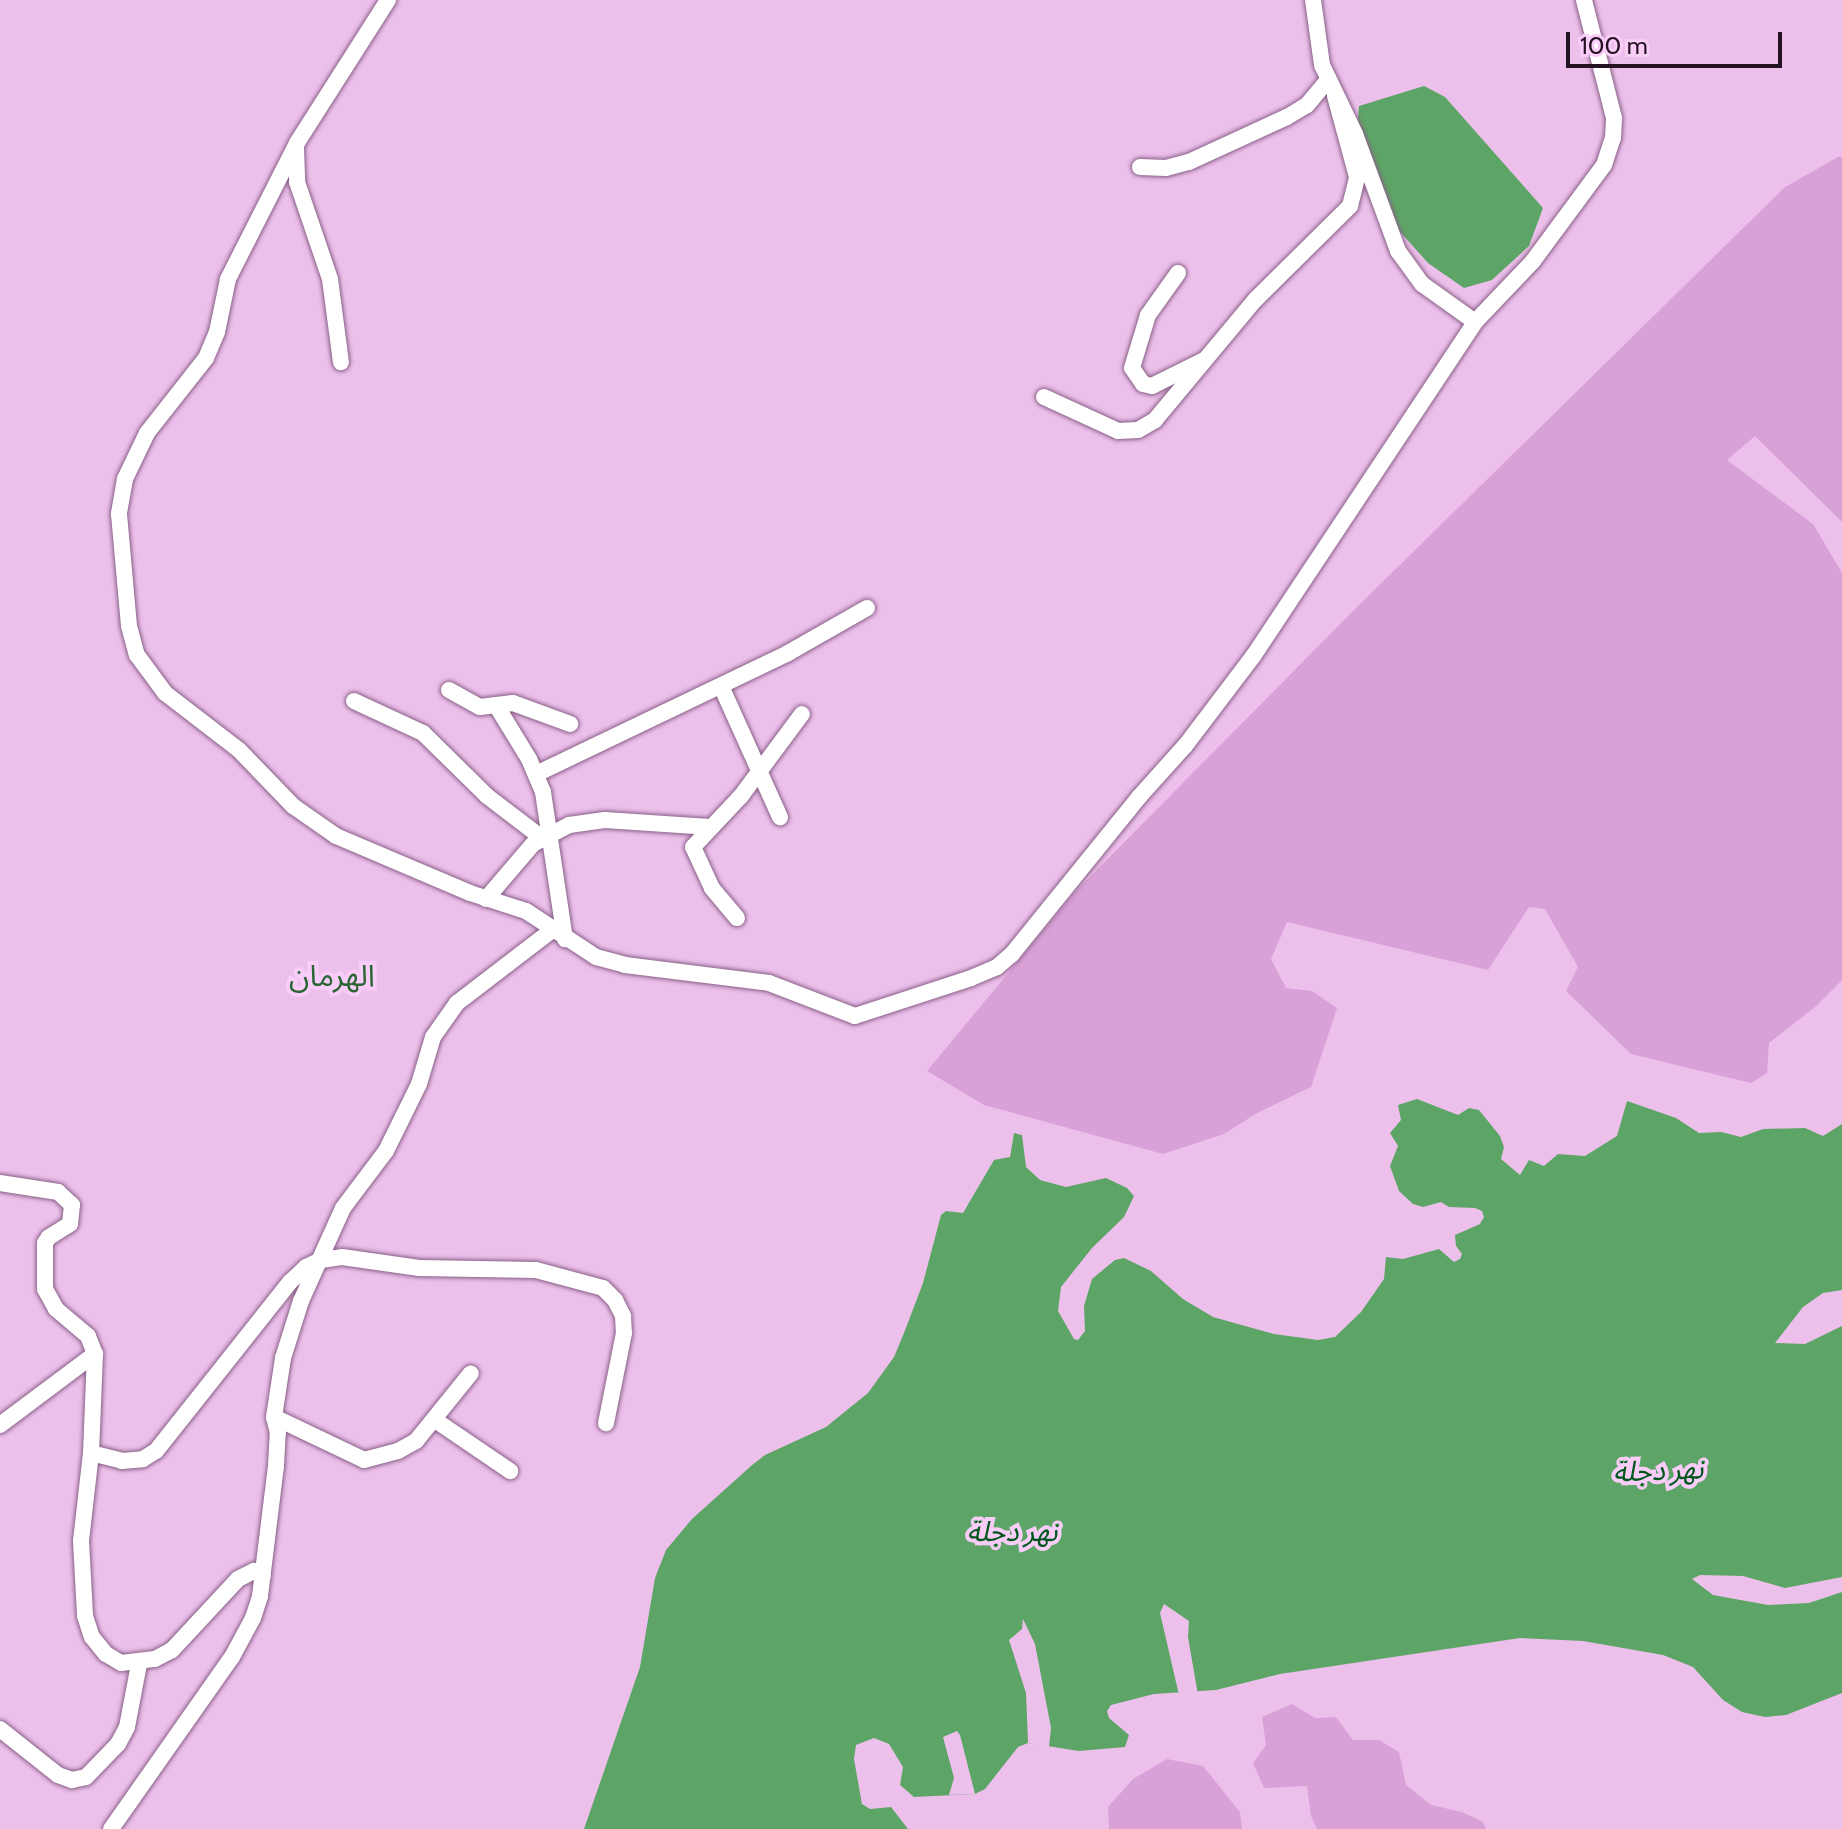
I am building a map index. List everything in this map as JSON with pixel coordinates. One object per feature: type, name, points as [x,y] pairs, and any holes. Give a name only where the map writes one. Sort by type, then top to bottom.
[{"type":"street","points":[[388,0],[297,143],[228,279],[217,332],[206,358],[156,419],[125,479],[119,514],[132,641],[145,668],[165,693],[239,750],[306,817],[336,836],[486,899],[526,911],[582,951],[610,962],[769,983],[855,1016],[997,967],[1028,936],[1139,797],[1185,746],[1254,655],[1475,322],[1533,261],[1604,165],[1610,150],[1614,118],[1584,0]]},
{"type":"street","points":[[1044,397],[1108,428],[1138,430],[1155,420],[1255,300],[1344,214],[1355,197],[1357,177],[1317,48],[1313,0]]},
{"type":"street","points":[[1140,167],[1178,166],[1287,117],[1331,88]]},
{"type":"street","points":[[1331,88],[1355,134],[1398,251],[1422,284],[1475,322]]},
{"type":"street","points":[[297,143],[297,182],[328,271],[341,362]]},
{"type":"street","points":[[1178,273],[1148,315],[1132,368],[1143,384],[1152,386],[1206,359]]},
{"type":"street","points":[[536,774],[797,649],[867,608]]},
{"type":"street","points":[[721,686],[780,817]]},
{"type":"street","points":[[449,690],[480,707],[513,703],[570,724]]},
{"type":"street","points":[[354,701],[423,733],[474,784],[547,835]]},
{"type":"street","points":[[496,705],[536,774],[559,935]]},
{"type":"street","points":[[737,918],[719,899],[693,851],[695,842],[760,771],[802,714]]},
{"type":"street","points":[[486,899],[547,835],[569,825],[605,820],[710,827]]},
{"type":"street","points":[[111,1829],[244,1638],[260,1596],[277,1450],[274,1417],[290,1329],[343,1208],[386,1151],[419,1084],[433,1037],[457,1003],[559,935]]},
{"type":"street","points":[[0,1183],[58,1192],[69,1199],[74,1212],[70,1224],[45,1243],[45,1289],[56,1309],[88,1336],[95,1354],[91,1453],[81,1541],[85,1616],[92,1637],[106,1654],[121,1663],[139,1664],[172,1650],[247,1573],[254,1571],[263,1576]]},
{"type":"street","points":[[91,1453],[122,1461],[143,1459],[164,1445],[271,1304],[306,1267],[321,1260],[342,1257],[419,1268],[536,1270],[603,1288],[615,1300],[623,1316],[624,1333],[606,1423]]},
{"type":"street","points":[[0,1425],[95,1354]]},
{"type":"street","points":[[274,1417],[364,1460],[398,1451],[416,1441],[471,1373]]},
{"type":"street","points":[[435,1420],[510,1471]]},
{"type":"street","points":[[0,1729],[58,1775],[72,1780],[86,1777],[118,1744],[127,1727],[139,1664]]},
{"type":"shaded area","points":[[1842,157],[1842,522],[1755,436],[1727,460],[1813,524],[1842,573],[1842,980],[1815,1007],[1769,1043],[1767,1073],[1751,1083],[1631,1054],[1566,991],[1578,967],[1545,909],[1529,907],[1488,970],[1287,922],[1271,959],[1286,988],[1312,991],[1337,1008],[1311,1087],[1257,1113],[1224,1134],[1163,1154],[984,1105],[927,1071],[1077,890],[1356,608],[1785,187]]},
{"type":"shaded area","points":[[1292,1704],[1315,1718],[1336,1717],[1353,1740],[1379,1740],[1399,1752],[1406,1785],[1431,1805],[1462,1812],[1483,1822],[1486,1829],[1317,1829],[1311,1816],[1307,1786],[1264,1788],[1253,1763],[1266,1745],[1262,1717]]},
{"type":"shaded area","points":[[1167,1759],[1203,1766],[1240,1812],[1242,1829],[1109,1829],[1108,1807],[1133,1779]]},
{"type":"water","points":[[1424,86],[1445,97],[1543,208],[1529,246],[1492,280],[1464,288],[1428,263],[1394,225],[1357,129],[1359,106]]},
{"type":"water","name":"نهر دجلة","points":[[1417,1099],[1458,1115],[1469,1108],[1479,1110],[1500,1136],[1504,1147],[1501,1159],[1520,1175],[1529,1160],[1544,1166],[1558,1154],[1585,1156],[1617,1136],[1627,1101],[1676,1118],[1699,1133],[1721,1132],[1741,1137],[1763,1129],[1805,1128],[1823,1136],[1842,1124],[1842,1290],[1823,1293],[1803,1307],[1775,1343],[1805,1344],[1842,1326],[1842,1577],[1785,1588],[1743,1576],[1700,1575],[1692,1579],[1713,1595],[1768,1605],[1809,1603],[1842,1592],[1842,1693],[1786,1715],[1765,1717],[1742,1712],[1723,1700],[1693,1667],[1663,1655],[1583,1641],[1520,1638],[1280,1674],[1216,1690],[1154,1694],[1111,1705],[1107,1711],[1109,1718],[1129,1735],[1125,1747],[1079,1751],[1028,1743],[1018,1747],[985,1789],[975,1794],[914,1797],[900,1785],[903,1767],[889,1744],[874,1738],[856,1745],[854,1759],[862,1804],[870,1809],[891,1807],[908,1829],[584,1829],[640,1667],[655,1578],[666,1550],[692,1519],[765,1455],[826,1427],[868,1393],[894,1357],[904,1333],[923,1283],[941,1215],[946,1211],[963,1213],[994,1160],[1010,1157],[1014,1133],[1022,1135],[1026,1167],[1040,1180],[1066,1187],[1106,1178],[1127,1188],[1134,1196],[1124,1217],[1092,1248],[1061,1287],[1058,1311],[1074,1339],[1078,1340],[1085,1331],[1084,1306],[1092,1279],[1115,1260],[1124,1258],[1151,1271],[1183,1299],[1213,1317],[1274,1334],[1318,1340],[1335,1337],[1361,1312],[1384,1279],[1386,1257],[1403,1259],[1439,1249],[1454,1262],[1462,1254],[1456,1246],[1455,1235],[1480,1224],[1484,1217],[1482,1211],[1475,1208],[1449,1207],[1441,1202],[1423,1207],[1413,1204],[1399,1191],[1390,1166],[1398,1146],[1390,1133],[1401,1120],[1398,1105]]},
{"type":"pier","points":[[1164,1604],[1189,1621],[1188,1637],[1198,1695],[1179,1695],[1160,1613]]},
{"type":"pier","points":[[1023,1619],[1035,1644],[1051,1728],[1049,1747],[1028,1743],[1026,1693],[1009,1640],[1022,1629]]},
{"type":"pier","points":[[957,1731],[975,1794],[949,1795],[954,1778],[943,1737]]},
{"type":"district","name":"الهرمان","points":[[332,976]]}]
